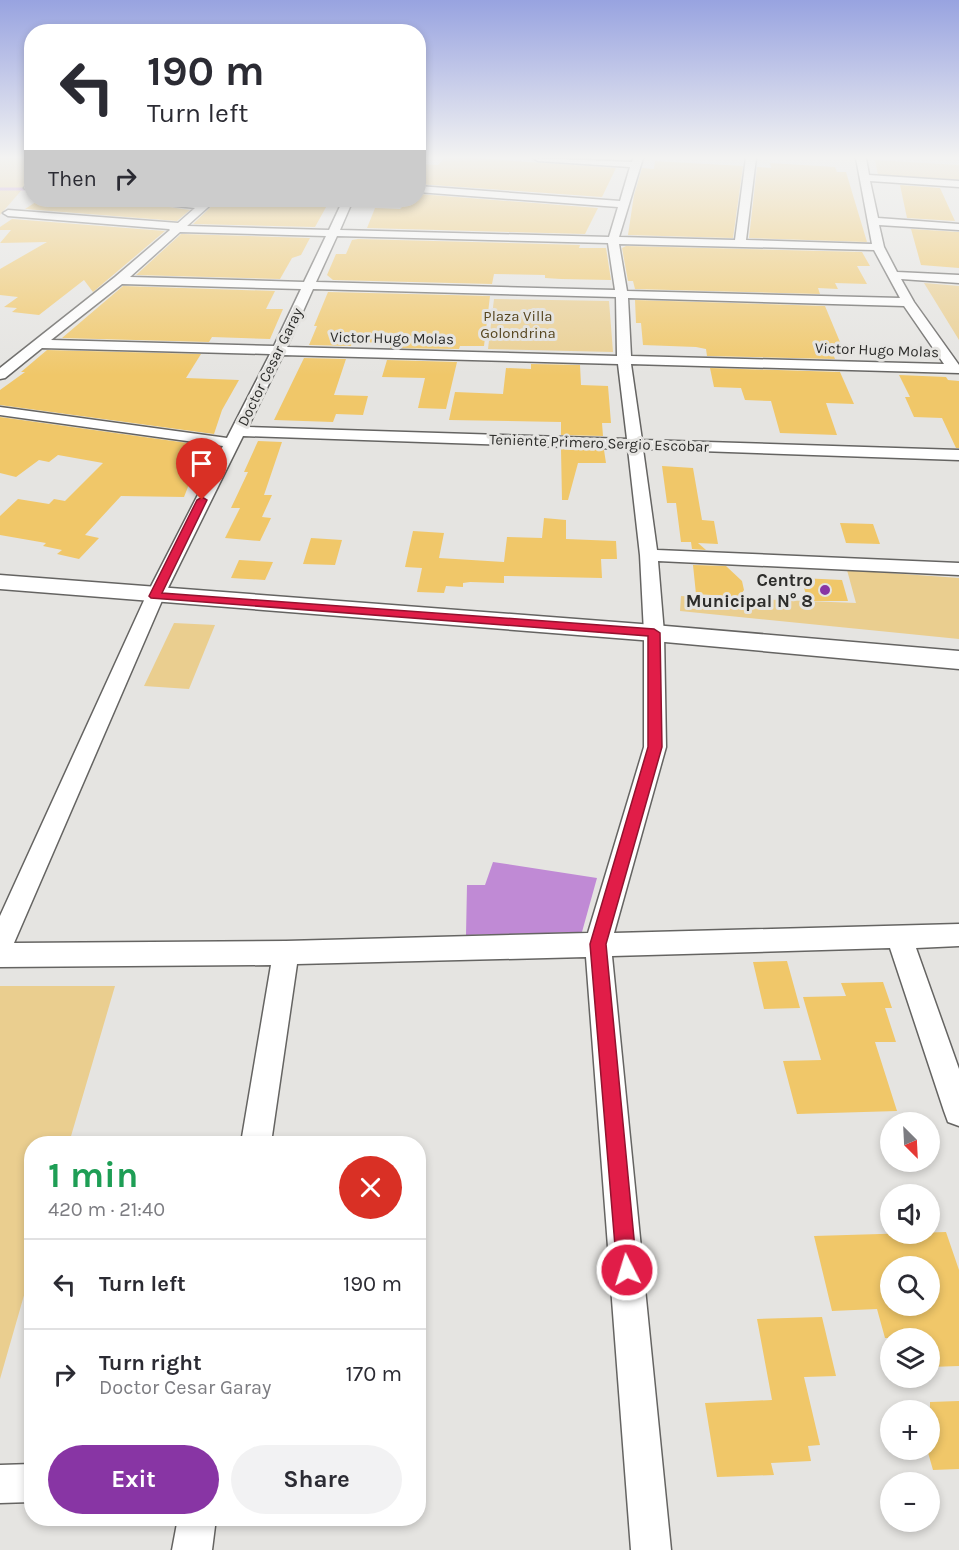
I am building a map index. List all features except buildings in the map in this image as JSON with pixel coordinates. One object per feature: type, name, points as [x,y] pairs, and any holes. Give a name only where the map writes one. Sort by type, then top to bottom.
[{"type":"street","points":[[0,375],[118,280],[173,230]]},
{"type":"street","points":[[236,230],[878,247]]},
{"type":"street","name":"Doctor Cesar Garay","points":[[0,945],[155,596],[278,352],[333,230]]},
{"type":"street","points":[[616,230],[613,240],[622,294],[624,360],[649,555],[654,633],[655,747],[598,944],[651,1550]]},
{"type":"street","points":[[740,242],[742,230]]},
{"type":"street","points":[[875,230],[878,247],[908,302],[956,369]]},
{"type":"street","points":[[894,275],[959,279]]},
{"type":"street","points":[[118,280],[908,302]]},
{"type":"street","name":"Victor Hugo Molas","points":[[39,344],[956,369]]},
{"type":"street","name":"Teniente Primero Sergio Escobar","points":[[0,411],[235,437],[959,454]]},
{"type":"street","points":[[649,555],[959,569]]},
{"type":"street","points":[[0,582],[155,596],[654,633],[959,660]]},
{"type":"street","points":[[0,955],[286,953],[959,934]]},
{"type":"street","points":[[899,935],[959,1111]]},
{"type":"street","points":[[257,1136],[286,953]]},
{"type":"street","points":[[0,1484],[24,1483]]},
{"type":"street","points":[[192,1550],[196,1526]]},
{"type":"green space","points":[[924,283],[959,286],[959,340]]},
{"type":"green space","name":"Plaza Villa Golondrina","points":[[494,299],[609,301],[613,352],[488,349]]},
{"type":"green space","points":[[847,570],[959,578],[959,639],[680,611],[681,596],[856,603]]},
{"type":"green space","points":[[174,623],[215,625],[189,689],[144,686]]},
{"type":"green space","points":[[0,986],[115,986],[71,1136],[24,1136],[24,1295],[0,1379]]},
{"type":"shaded area","points":[[493,862],[597,878],[582,932],[466,935],[467,885],[485,885]]},
{"type":"place","name":"Centro Municipal N° 8","points":[[825,590]]},
{"type":"route","points":[[202,500],[155,596],[654,633],[655,747],[598,944],[627,1270]]}]
